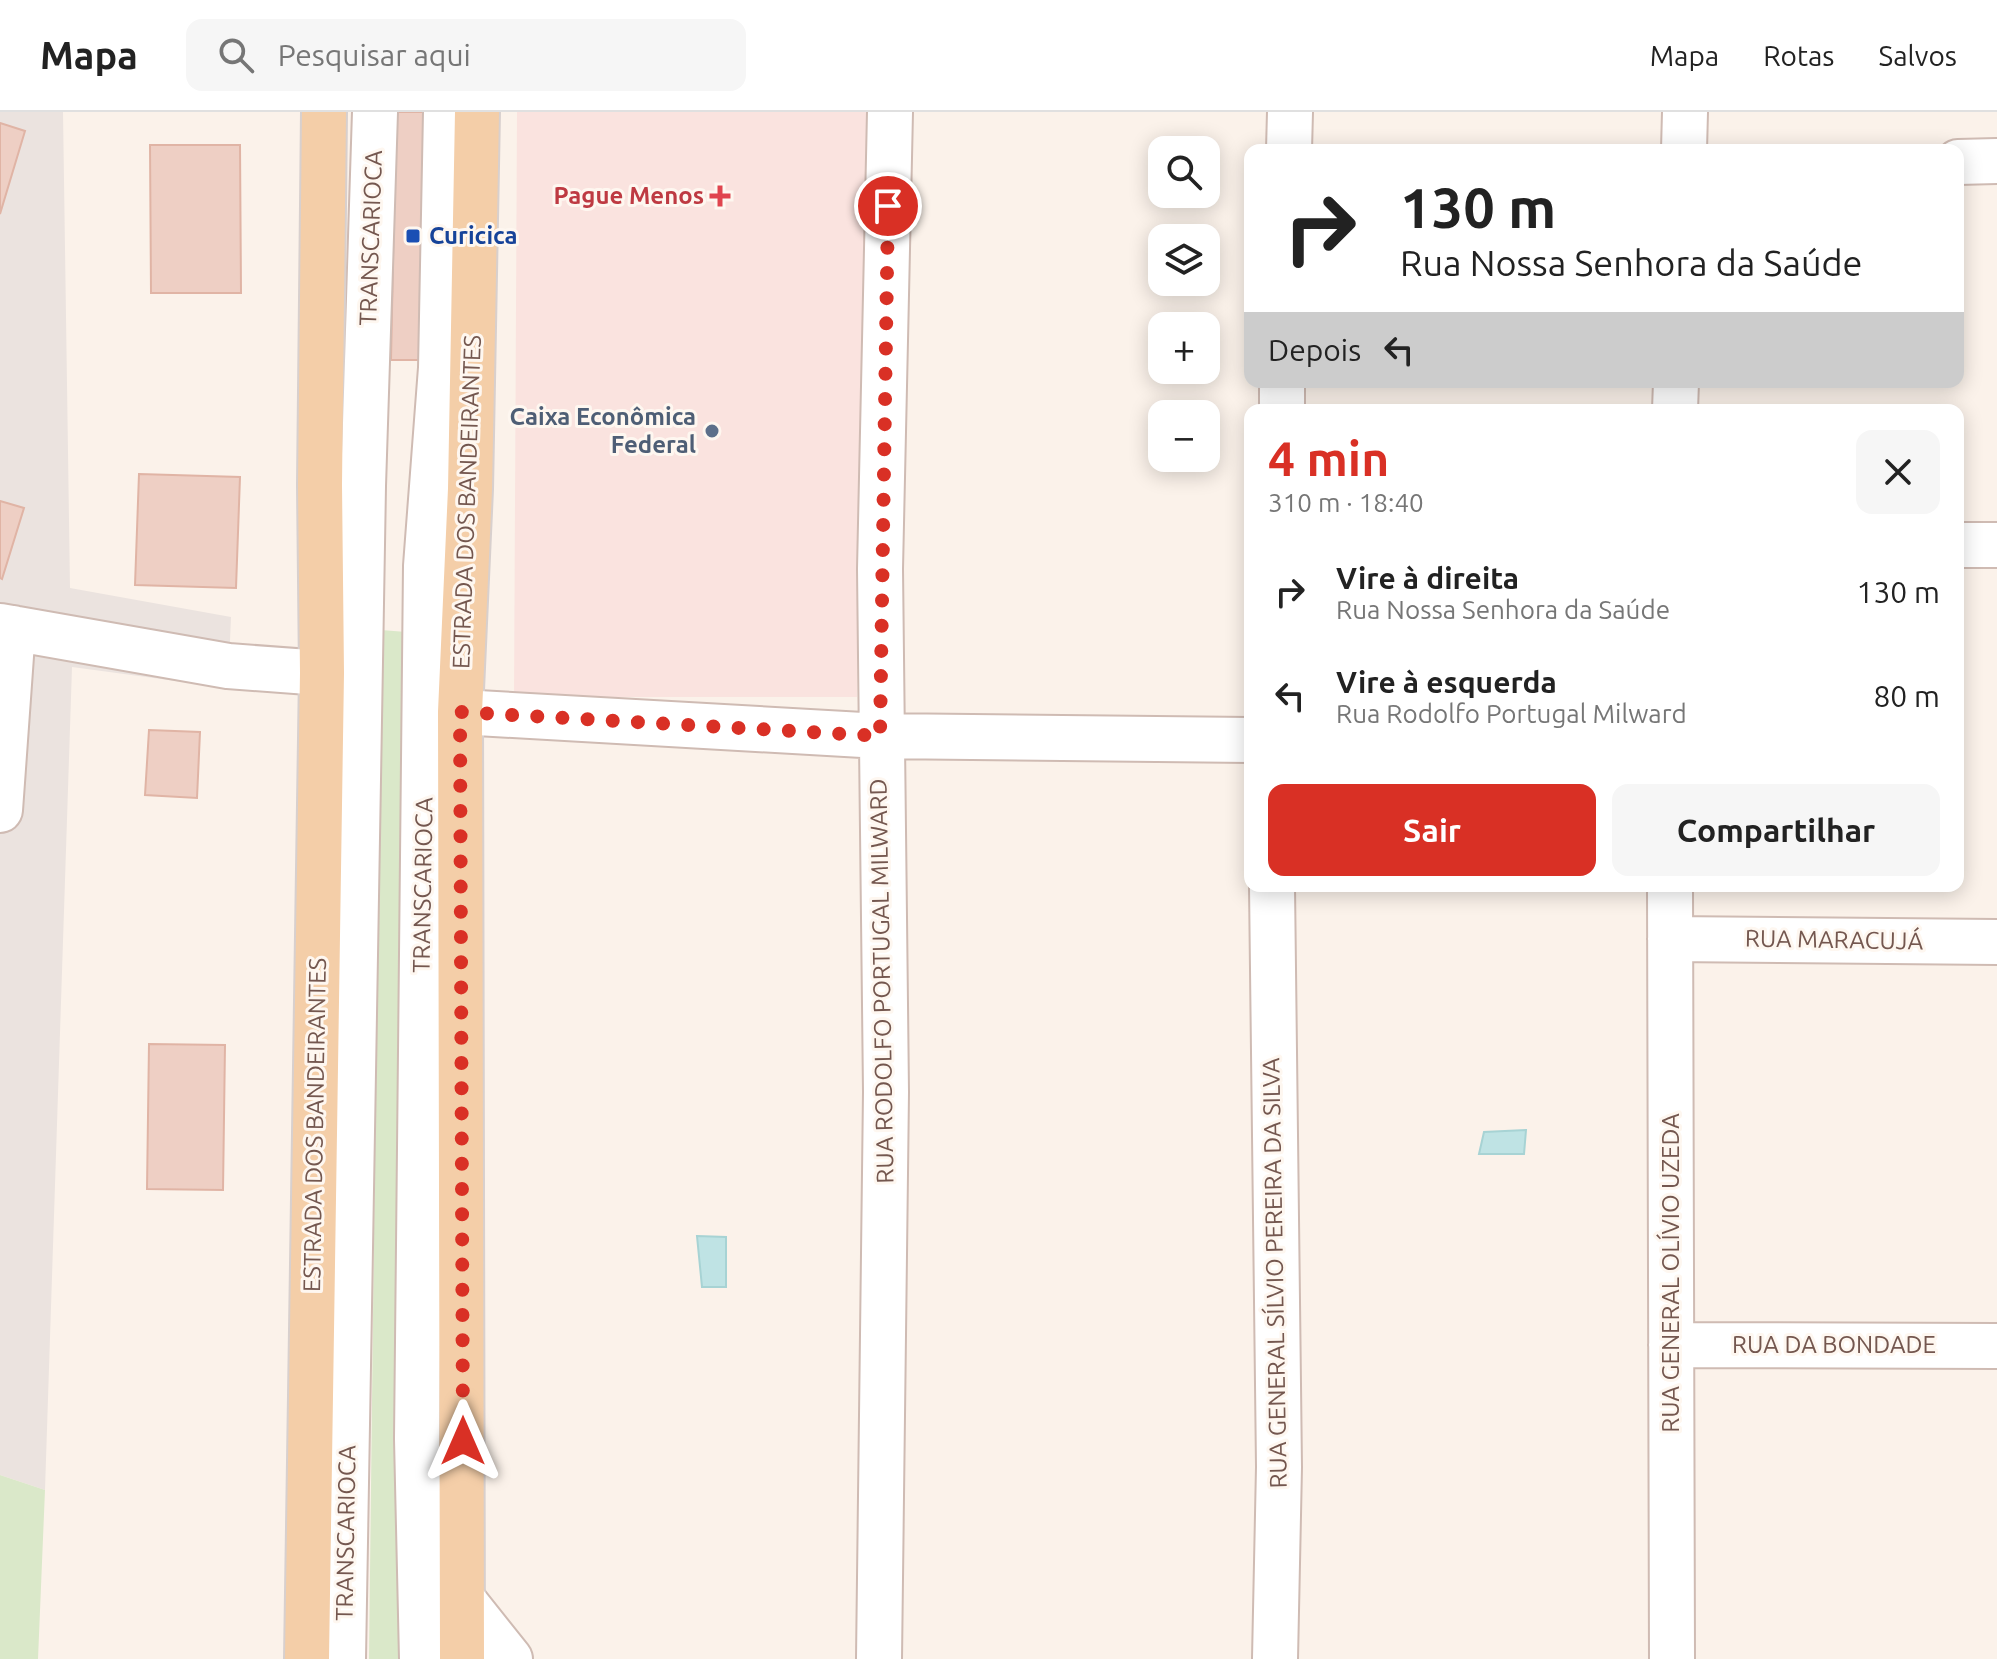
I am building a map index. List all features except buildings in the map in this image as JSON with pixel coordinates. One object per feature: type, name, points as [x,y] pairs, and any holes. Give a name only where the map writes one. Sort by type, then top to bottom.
[{"type":"main road","name":"ESTRADA DOS BANDEIRANTES","points":[[307,1659],[322,673],[320,485],[324,112]]},
{"type":"main road","name":"ESTRADA DOS BANDEIRANTES","points":[[462,1659],[460,712],[470,489],[477,112]]},
{"type":"street","name":"TRANSCARIOCA","points":[[343,1659],[363,486],[375,112]]},
{"type":"street","name":"TRANSCARIOCA","points":[[422,1659],[417,1439],[426,566],[441,368],[446,112]]},
{"type":"street","name":"RUA RODOLFO PORTUGAL MILWARD","points":[[879,1659],[886,1092],[880,736],[890,112]]},
{"type":"street","points":[[1289,144],[1290,112]]},
{"type":"street","points":[[1684,144],[1685,112]]},
{"type":"street","points":[[1964,162],[1997,161]]},
{"type":"street","points":[[1964,545],[1997,545]]},
{"type":"street","points":[[364,565],[426,566]]},
{"type":"street","points":[[0,810],[7,627],[228,666],[322,673]]},
{"type":"street","points":[[460,712],[880,736],[1244,740]]},
{"type":"street","name":"RUA GENERAL SÍLVIO PEREIRA DA SILVA","points":[[1272,892],[1279,1467],[1275,1659]]},
{"type":"street","name":"RUA GENERAL OLÍVIO UZEDA","points":[[1670,892],[1672,1659]]},
{"type":"street","name":"RUA MARACUJÁ","points":[[1670,939],[1997,942]]},
{"type":"street","name":"RUA DA BONDADE","points":[[1671,1345],[1997,1346]]},
{"type":"street","points":[[463,1600],[510,1659]]},
{"type":"shaded area","points":[[0,112],[63,112],[70,588],[231,617],[228,688],[72,667],[45,1490],[0,1475]]},
{"type":"shaded area","points":[[517,112],[871,112],[857,697],[514,697]]},
{"type":"green space","points":[[381,630],[419,633],[406,1659],[369,1659]]},
{"type":"green space","points":[[0,1475],[45,1490],[38,1659],[0,1659]]},
{"type":"water","points":[[1526,1130],[1524,1154],[1479,1154],[1484,1132]]},
{"type":"water","points":[[697,1236],[726,1237],[726,1287],[702,1287]]},
{"type":"place","name":"Pague Menos","points":[[720,196]]},
{"type":"place","name":"Curicica","points":[[413,236]]},
{"type":"place","name":"Caixa Econômica Federal","points":[[712,431]]},
{"type":"route","points":[[463,1441],[460,712],[880,736],[880,569],[888,206]]}]
